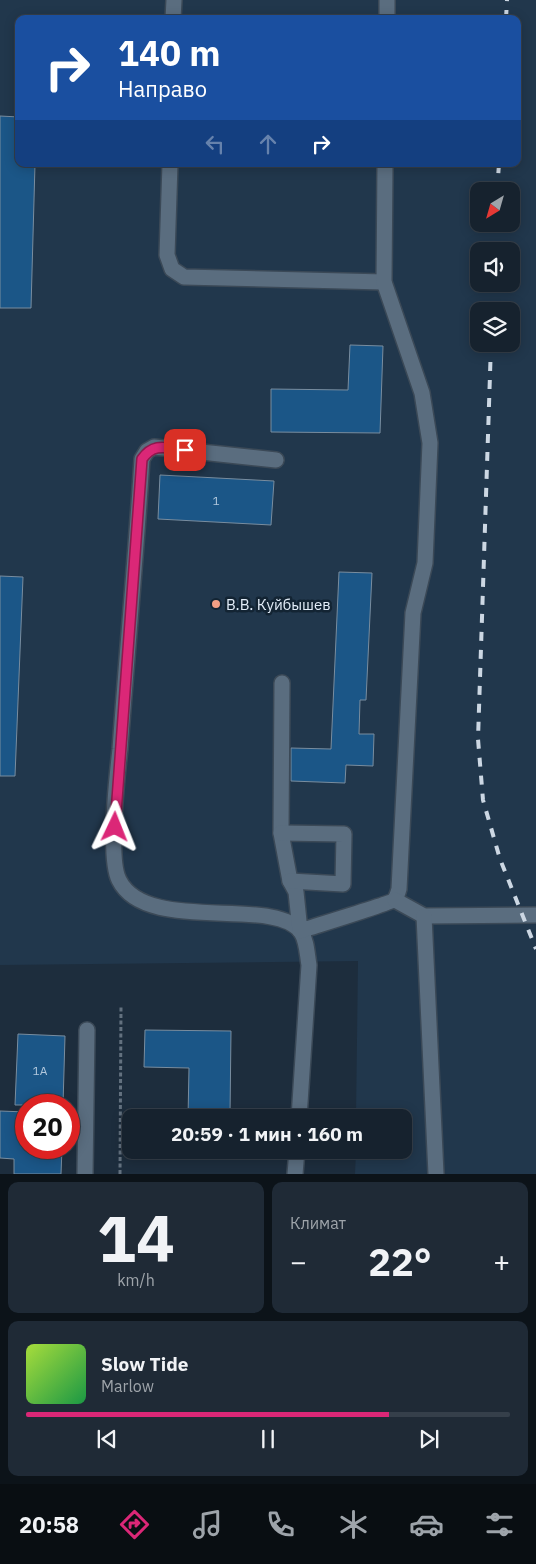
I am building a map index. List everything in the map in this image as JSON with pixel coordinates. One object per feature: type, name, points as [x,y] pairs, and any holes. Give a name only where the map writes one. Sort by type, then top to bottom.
[{"type":"lane","points":[[173,15],[174,0]]},
{"type":"lane","points":[[387,0],[387,15]]},
{"type":"lane","points":[[170,167],[167,255],[172,269],[184,277],[384,282]]},
{"type":"lane","points":[[300,931],[387,904],[394,900],[399,889],[413,613],[425,563],[430,443],[422,393],[384,282],[385,167]]},
{"type":"lane","points":[[276,460],[154,447],[142,459],[116,792],[115,864],[119,880],[130,893],[146,903],[164,909],[266,916],[287,921],[300,931]]},
{"type":"lane","points":[[282,683],[281,834],[290,881],[296,892],[300,931],[306,944],[309,964],[300,1109]]},
{"type":"lane","points":[[281,834],[344,834],[343,884],[290,881]]},
{"type":"lane","points":[[394,900],[424,916],[536,915]]},
{"type":"lane","points":[[424,916],[436,1174]]},
{"type":"lane","points":[[85,1174],[87,1030]]},
{"type":"lane","points":[[295,1174],[296,1159]]},
{"type":"path","points":[[120,1174],[121,1007]]},
{"type":"shaded area","points":[[0,0],[536,0],[536,1174],[355,1174],[356,1159],[412,1159],[412,1109],[356,1109],[358,961],[0,965]]},
{"type":"building","points":[[0,116],[15,117],[15,167],[35,167],[31,308],[0,308]]},
{"type":"building","points":[[350,345],[383,346],[380,433],[271,432],[271,389],[348,390]]},
{"type":"building","points":[[160,475],[274,481],[271,525],[158,519]]},
{"type":"building","points":[[339,572],[372,573],[366,700],[360,700],[359,734],[374,734],[373,766],[346,765],[345,783],[291,781],[291,748],[331,749]]},
{"type":"building","points":[[0,576],[23,577],[15,776],[0,776]]},
{"type":"building","points":[[145,1030],[231,1031],[230,1109],[188,1109],[189,1068],[144,1067]]},
{"type":"building","points":[[18,1034],[65,1036],[63,1094],[15,1094]]},
{"type":"building","points":[[0,1111],[15,1112],[15,1159],[62,1159],[61,1174],[14,1174],[14,1159],[0,1158]]},
{"type":"railway","points":[[506,15],[507,0]]},
{"type":"railway","points":[[498,182],[499,167]]},
{"type":"railway","points":[[495,242],[496,232]]},
{"type":"railway","points":[[492,302],[493,292]]},
{"type":"railway","points":[[491,352],[478,739],[483,800],[500,859],[536,949]]},
{"type":"place","name":"В.В. Куйбышев","points":[[216,604]]},
{"type":"route","points":[[115,827],[116,792],[142,459],[154,447],[185,450]]}]
